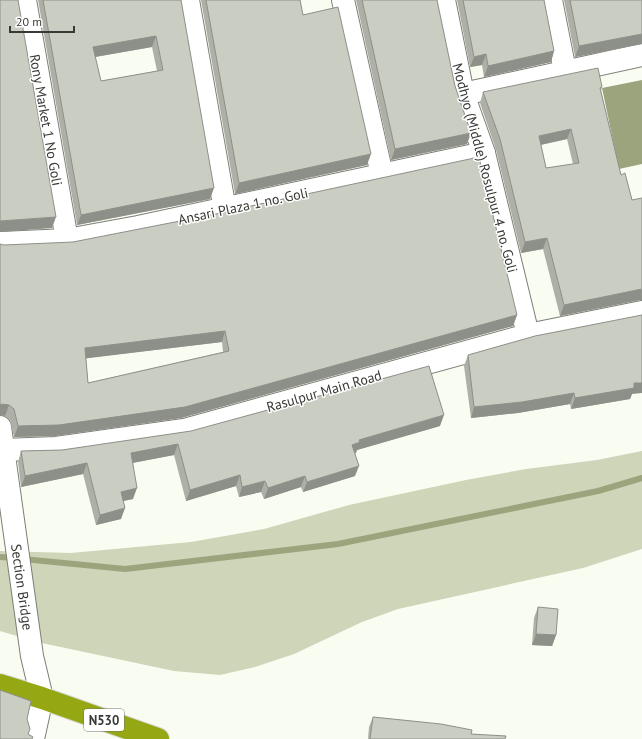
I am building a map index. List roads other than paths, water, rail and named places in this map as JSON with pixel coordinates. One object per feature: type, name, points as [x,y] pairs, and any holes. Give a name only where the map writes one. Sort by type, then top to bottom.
[{"type":"highway","name":"N530","points":[[0,685],[42,698],[158,739]]},
{"type":"street","name":"Rony Market 1 No Goli","points":[[24,0],[67,240]]},
{"type":"street","points":[[188,0],[226,210]]},
{"type":"street","points":[[343,0],[382,176]]},
{"type":"street","name":"Modhyo (Middle) Rosulpur 4 no. Goli","points":[[444,0],[463,94],[484,153],[528,335]]},
{"type":"street","points":[[551,0],[565,71]]},
{"type":"street","points":[[463,94],[642,55]]},
{"type":"street","name":"Ansari Plaza 1 no. Goli","points":[[0,242],[67,240],[226,210],[484,153]]},
{"type":"street","name":"Rasulpur Main Road","points":[[3,450],[56,448],[184,430],[528,335],[642,312]]},
{"type":"street","points":[[0,427],[3,450]]},
{"type":"street","name":"Section Bridge","points":[[3,450],[32,656],[42,698]]},
{"type":"street","points":[[33,739],[42,698]]},
{"type":"waterway","points":[[23,559],[125,569],[338,544],[598,491],[642,478]]},
{"type":"waterway","points":[[0,557],[14,558]]}]
